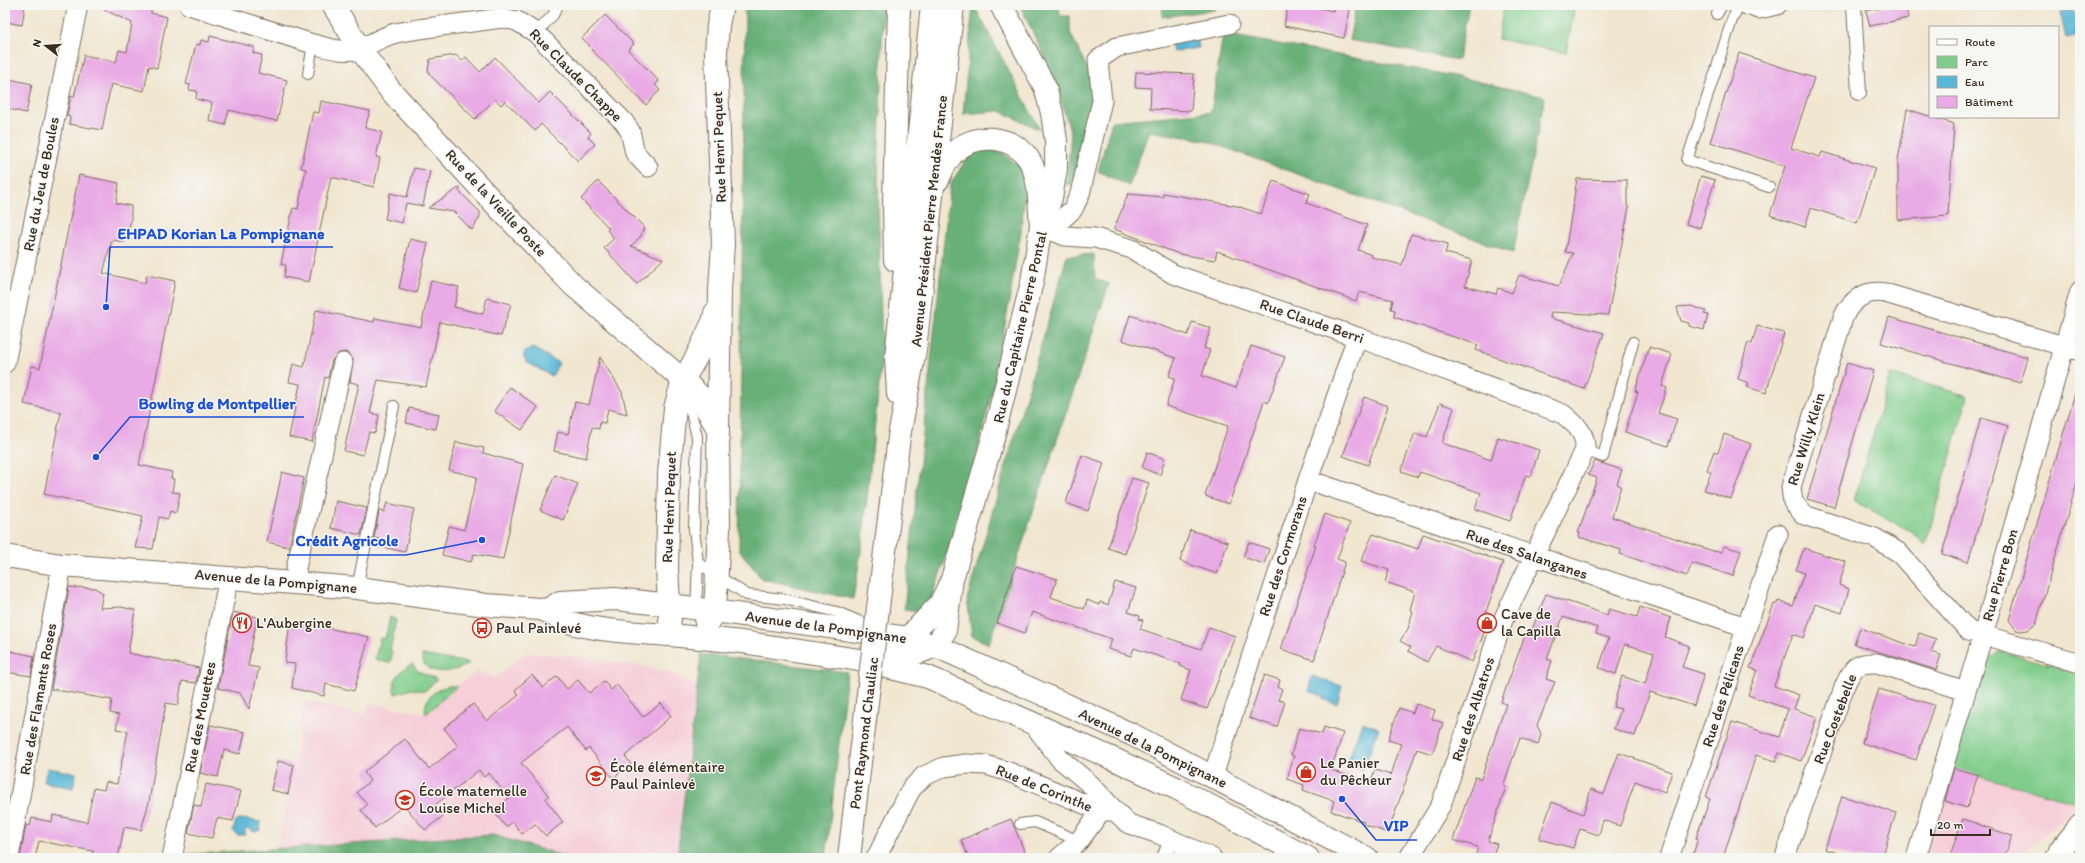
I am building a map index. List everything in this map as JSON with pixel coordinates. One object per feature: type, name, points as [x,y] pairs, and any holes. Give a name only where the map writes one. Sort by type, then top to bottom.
[{"type":"main road","name":"Rue de la Vieille Poste","points":[[333,5],[360,49],[390,90],[568,280],[609,318],[683,380]]},
{"type":"main road","name":"Rue Henri Pequet","points":[[704,616],[715,576],[719,529],[718,430],[720,289],[723,244],[716,53],[718,25],[722,5]]},
{"type":"main road","points":[[899,5],[894,204],[896,269],[903,292]]},
{"type":"main road","name":"Avenue Président Pierre Mendès France","points":[[899,437],[896,357],[932,5]]},
{"type":"main road","name":"Avenue Président Pierre Mendès France","points":[[878,608],[899,437],[915,350],[953,5]]},
{"type":"main road","points":[[1000,5],[1042,82],[1052,113],[1056,141],[1056,169],[1051,198],[1041,226]]},
{"type":"main road","points":[[932,194],[942,170],[951,156],[962,146],[988,138],[1000,139],[1021,150],[1031,162],[1036,179],[1041,226]]},
{"type":"main road","name":"Rue du Capitaine Pierre Pontal","points":[[936,646],[945,631],[952,579],[995,431],[1032,282],[1041,226]]},
{"type":"main road","name":"Rue Henri Pequet","points":[[670,635],[670,605],[667,568],[669,474],[674,408],[683,380],[696,358],[713,322],[720,289]]},
{"type":"main road","name":"Rue Henri Pequet","points":[[683,380],[698,394],[718,430]]},
{"type":"main road","name":"Avenue de la Pompignane","points":[[5,556],[62,565],[357,588],[486,605],[547,610],[564,621],[622,632],[718,640],[858,660],[928,677],[1030,720],[1176,788],[1308,858]]},
{"type":"main road","name":"Rue du Capitaine Pierre Pontal","points":[[908,638],[940,604],[952,579]]},
{"type":"main road","name":"Avenue de la Pompignane","points":[[547,610],[560,602],[615,599],[670,605],[704,616],[748,615],[908,638],[936,646],[1133,735],[1367,858]]},
{"type":"main road","name":"Pont Raymond Chauliac","points":[[849,858],[878,608]]},
{"type":"main road","name":"Avenue de la Pompignane","points":[[670,635],[704,616]]},
{"type":"main road","name":"Avenue de la Pompignane","points":[[858,660],[903,655],[936,646]]},
{"type":"main road","points":[[2058,858],[2060,851],[2080,826]]},
{"type":"street","name":"Rue du Jeu de Boules","points":[[5,363],[78,5]]},
{"type":"street","points":[[190,5],[332,49],[360,49]]},
{"type":"street","points":[[1747,5],[1759,9],[1777,5]]},
{"type":"street","points":[[1854,5],[1859,93]]},
{"type":"street","name":"Rue Claude Chappe","points":[[360,49],[382,37],[399,32],[504,11],[517,22],[536,33],[624,122],[630,131],[635,154],[648,167]]},
{"type":"street","name":"Rue du Capitaine Pierre Pontal","points":[[1041,226],[1060,221],[1074,209],[1080,194],[1102,101],[1098,60],[1117,47],[1229,24]]},
{"type":"street","name":"Rue Claude Berri","points":[[1041,226],[1065,236],[1095,238],[1132,249],[1173,274],[1357,337],[1563,414],[1580,428],[1585,439],[1585,450]]},
{"type":"street","name":"Rue Pierre Bon","points":[[1916,858],[2072,348],[2080,292]]},
{"type":"street","name":"Rue Willy Klein","points":[[2072,348],[1885,293],[1874,293],[1859,297],[1847,309],[1843,318],[1791,487],[1793,502],[1799,511],[1816,519],[1875,538],[1898,552],[1969,631],[2080,663]]},
{"type":"street","name":"Rue des Cormorans","points":[[1213,776],[1308,480],[1357,337]]},
{"type":"street","points":[[298,584],[296,568],[343,363]]},
{"type":"street","name":"Rue des Albatros","points":[[1409,858],[1441,805],[1503,620],[1585,450]]},
{"type":"street","name":"Rue des Salanganes","points":[[1308,480],[1746,627]]},
{"type":"street","name":"Rue des Pélicans","points":[[1669,858],[1778,534]]},
{"type":"street","name":"Rue des Flamants Roses","points":[[9,857],[62,565]]},
{"type":"street","name":"Rue des Mouettes","points":[[172,858],[229,577]]},
{"type":"street","name":"Rue Costebelle","points":[[1787,858],[1786,854],[1845,685],[1850,674],[1858,665],[1868,662],[1878,663],[1966,691]]},
{"type":"street","name":"Avenue de la Pompignane","points":[[1030,720],[1060,759],[1090,784],[1108,811]]},
{"type":"street","name":"Rue de Corinthe","points":[[876,858],[911,789],[924,776],[944,767],[966,764],[986,765],[1009,772],[1108,811],[1129,824],[1165,837],[1212,858]]},
{"type":"street","points":[[1059,858],[1079,841],[1108,811]]},
{"type":"street","points":[[1164,858],[1165,837]]},
{"type":"lane","points":[[536,33],[554,15],[558,5]]},
{"type":"lane","points":[[1739,5],[1732,20],[1687,160],[1769,187]]},
{"type":"lane","points":[[308,74],[313,44]]},
{"type":"lane","points":[[1585,450],[1604,457],[1633,342]]},
{"type":"lane","points":[[683,380],[697,437],[694,529],[704,616],[702,630],[718,640]]},
{"type":"lane","points":[[357,588],[394,406]]},
{"type":"lane","points":[[698,563],[715,576],[747,595],[784,599],[837,612],[866,624],[908,638]]},
{"type":"lane","points":[[1020,824],[1035,822],[1079,841]]},
{"type":"shaded area","points":[[525,653],[571,656],[642,666],[674,674],[697,687],[677,858],[570,858],[493,835],[276,850],[295,765],[304,701],[365,715],[369,703],[426,714],[444,696],[477,671],[495,678]]},
{"type":"shaded area","points":[[1952,769],[2080,803],[2018,858],[1926,858]]},
{"type":"green space","points":[[745,5],[883,5],[878,189],[882,356],[862,546],[853,599],[762,579],[739,550]]},
{"type":"green space","points":[[973,5],[1040,130],[1000,111],[963,114]]},
{"type":"green space","points":[[1020,5],[1059,5],[1060,16],[1070,16],[1070,32],[1094,83],[1076,186],[1066,184],[1071,134],[1055,80]]},
{"type":"green space","points":[[1163,5],[1216,5],[1215,10],[1162,17]]},
{"type":"green space","points":[[1356,5],[1469,5],[1458,60],[1349,40]]},
{"type":"green space","points":[[1504,5],[1575,5],[1566,53],[1498,39]]},
{"type":"green space","points":[[1223,34],[1459,77],[1545,97],[1513,253],[1204,140],[1149,131],[1129,186],[1098,171],[1112,121],[1211,112]]},
{"type":"green space","points":[[980,149],[997,149],[1021,167],[1026,183],[1021,231],[998,367],[977,454],[947,555],[926,612],[904,609],[950,185],[968,156]]},
{"type":"green space","points":[[1094,254],[1095,279],[1109,284],[989,644],[972,636],[967,599],[1067,256]]},
{"type":"green space","points":[[1890,374],[1968,396],[1925,546],[1912,532],[1854,501]]},
{"type":"green space","points":[[390,617],[396,620],[390,651],[392,652],[391,661],[388,663],[375,659],[380,638],[385,639]]},
{"type":"green space","points":[[2000,651],[2080,673],[2080,803],[1950,768],[1983,664]]},
{"type":"green space","points":[[701,654],[847,672],[826,858],[677,858]]},
{"type":"green space","points":[[422,655],[469,663],[448,671],[433,670],[423,662]]},
{"type":"green space","points":[[412,664],[418,671],[437,679],[425,691],[412,689],[395,694],[395,680],[400,672]]},
{"type":"green space","points":[[457,686],[426,714],[426,704],[431,696],[444,687]]},
{"type":"green space","points":[[493,835],[570,858],[132,858]]},
{"type":"water","points":[[2073,9],[2079,36],[2066,39],[2060,12]]},
{"type":"water","points":[[1197,36],[1199,48],[1173,52],[1171,40]]},
{"type":"water","points":[[533,348],[559,363],[552,376],[526,362],[523,357],[525,352]]},
{"type":"water","points":[[1312,676],[1342,686],[1337,704],[1323,699],[1323,696],[1308,691]]},
{"type":"water","points":[[1362,722],[1379,728],[1363,770],[1347,764]]},
{"type":"water","points":[[47,768],[76,773],[73,788],[44,782]]},
{"type":"water","points":[[242,819],[261,822],[260,830],[255,832],[247,828],[245,830],[245,835],[237,835],[233,830],[236,821]]},
{"type":"building","points":[[9,5],[25,5],[22,25],[6,22]]},
{"type":"building","points":[[95,5],[152,5],[151,13],[167,17],[157,68],[149,66],[144,91],[111,84],[102,130],[69,124],[70,117],[67,116],[71,96],[74,97],[84,55],[116,62],[119,50],[127,52],[132,23]]},
{"type":"building","points":[[1288,5],[1306,5],[1333,11],[1335,5],[1351,5],[1344,38],[1284,26]]},
{"type":"building","points":[[1894,5],[1906,5],[1908,18],[1870,26],[1866,11]]},
{"type":"building","points":[[605,15],[634,44],[628,50],[659,81],[655,85],[660,90],[646,105],[582,38]]},
{"type":"building","points":[[210,36],[254,47],[253,53],[262,55],[258,73],[287,80],[277,121],[229,110],[225,125],[209,121],[212,103],[196,99],[197,91],[189,90],[190,85],[186,84],[196,44],[200,45],[201,40],[209,42]]},
{"type":"building","points":[[1739,53],[1814,78],[1791,148],[1820,157],[1822,152],[1875,168],[1857,223],[1811,208],[1805,227],[1770,215],[1785,166],[1710,142]]},
{"type":"building","points":[[456,55],[462,61],[466,57],[480,72],[495,57],[539,103],[550,92],[591,133],[588,137],[595,144],[578,161],[541,124],[535,131],[505,101],[501,105],[495,99],[475,119],[430,75],[428,70],[430,59]]},
{"type":"building","points":[[1136,72],[1194,74],[1191,111],[1150,109],[1151,88],[1135,87]]},
{"type":"building","points":[[5,78],[32,84],[26,113],[5,108]]},
{"type":"building","points":[[321,101],[370,111],[365,128],[382,132],[376,157],[380,158],[374,187],[331,177],[309,282],[284,277],[286,265],[281,264],[293,208],[298,209],[306,169],[301,168],[313,112],[319,113]]},
{"type":"building","points":[[1907,109],[1929,116],[1929,118],[1935,118],[1954,124],[1948,216],[1898,220],[1898,160]]},
{"type":"building","points":[[414,168],[430,171],[423,206],[406,203],[402,223],[385,219],[390,193],[407,197]]},
{"type":"building","points":[[79,175],[119,183],[116,203],[131,206],[131,221],[124,242],[112,240],[103,273],[145,283],[147,275],[175,281],[139,465],[172,472],[171,478],[174,479],[172,492],[180,493],[176,513],[170,511],[168,519],[159,517],[153,549],[135,548],[143,516],[44,494],[61,412],[24,404],[32,366],[40,368]]},
{"type":"building","points":[[1701,176],[1715,180],[1700,228],[1686,224]]},
{"type":"building","points":[[1577,179],[1627,180],[1627,206],[1629,207],[1608,315],[1551,312],[1550,318],[1604,333],[1584,389],[1476,350],[1478,345],[1394,317],[1395,310],[1391,309],[1393,300],[1359,292],[1356,301],[1217,251],[1215,260],[1179,254],[1114,229],[1128,194],[1163,197],[1163,193],[1237,206],[1261,214],[1273,181],[1310,194],[1306,203],[1367,225],[1358,250],[1372,255],[1371,257],[1402,265],[1411,234],[1448,244],[1445,253],[1472,260],[1465,286],[1496,294],[1498,288],[1512,293],[1519,275],[1559,286],[1573,253],[1565,252]]},
{"type":"building","points":[[598,181],[644,227],[641,236],[631,246],[663,259],[637,284],[604,248],[614,238],[607,230],[609,228],[581,199]]},
{"type":"building","points":[[460,187],[459,191],[480,212],[480,217],[472,230],[454,212],[428,208]]},
{"type":"building","points":[[410,239],[428,243],[416,293],[399,288]]},
{"type":"building","points":[[431,281],[459,287],[454,307],[483,314],[487,298],[511,304],[501,336],[440,322],[426,387],[378,380],[370,413],[379,415],[375,433],[369,432],[363,455],[344,451],[359,384],[350,382],[353,359],[346,352],[339,353],[332,360],[328,378],[325,377],[312,442],[289,437],[300,384],[289,382],[293,364],[304,367],[316,310],[374,322],[375,318],[421,327]]},
{"type":"building","points":[[1691,306],[1706,311],[1704,314],[1708,315],[1704,330],[1689,326],[1689,323],[1681,321],[1677,307]]},
{"type":"building","points":[[1130,315],[1188,335],[1192,322],[1211,328],[1204,348],[1210,350],[1202,376],[1236,388],[1251,346],[1285,357],[1268,403],[1264,401],[1229,504],[1205,496],[1228,426],[1166,406],[1175,378],[1169,376],[1176,358],[1122,340]]},
{"type":"building","points":[[1889,317],[2027,357],[2020,383],[1881,343]]},
{"type":"building","points":[[1757,326],[1784,333],[1766,393],[1747,387],[1749,383],[1738,379],[1748,342],[1752,344]]},
{"type":"building","points":[[1649,347],[1672,354],[1662,386],[1667,388],[1658,413],[1677,419],[1668,446],[1625,432],[1638,392],[1635,391]]},
{"type":"building","points":[[600,357],[622,392],[627,414],[608,409],[605,423],[600,422],[599,429],[592,427],[586,458],[554,451],[558,432],[568,434],[575,402],[589,405]]},
{"type":"building","points":[[1847,363],[1873,371],[1834,507],[1807,499]]},
{"type":"building","points":[[510,387],[538,407],[522,430],[494,411]]},
{"type":"building","points":[[2076,390],[2080,391],[2080,472],[2036,624],[2028,630],[2020,631],[2016,630],[2009,620]]},
{"type":"building","points":[[1364,397],[1388,406],[1368,465],[1343,456]]},
{"type":"building","points":[[1440,403],[1454,408],[1442,443],[1491,460],[1498,437],[1539,450],[1531,476],[1526,475],[1525,477],[1510,521],[1475,509],[1481,493],[1420,472],[1418,477],[1401,471],[1415,433],[1427,437]]},
{"type":"building","points":[[409,408],[439,414],[436,429],[406,423]]},
{"type":"building","points":[[1981,418],[2008,426],[1968,562],[1942,554]]},
{"type":"building","points":[[1724,434],[1751,444],[1731,499],[1704,490],[1711,472],[1707,470],[1714,451],[1718,453]]},
{"type":"building","points":[[456,442],[484,448],[483,453],[523,464],[503,559],[474,554],[471,562],[442,555],[449,526],[464,530],[477,477],[449,470]]},
{"type":"building","points":[[1147,452],[1165,459],[1160,475],[1142,468]]},
{"type":"building","points":[[1082,455],[1104,463],[1088,511],[1066,503]]},
{"type":"building","points":[[1595,461],[1622,470],[1617,484],[1621,486],[1612,517],[1713,551],[1722,552],[1724,546],[1741,551],[1733,576],[1692,563],[1687,576],[1620,554],[1621,550],[1579,537],[1580,533],[1578,533],[1597,478],[1588,475]]},
{"type":"building","points":[[282,472],[304,478],[289,547],[267,542]]},
{"type":"building","points":[[555,475],[578,484],[563,520],[540,510]]},
{"type":"building","points":[[1132,478],[1149,483],[1125,554],[1108,548]]},
{"type":"building","points":[[336,501],[367,508],[361,535],[331,528]]},
{"type":"building","points":[[387,503],[414,509],[405,552],[377,546],[379,539],[374,538],[379,511],[384,512]]},
{"type":"building","points":[[1325,514],[1350,523],[1337,559],[1345,562],[1314,660],[1281,649],[1316,546],[1314,545]]},
{"type":"building","points":[[1190,530],[1228,542],[1217,574],[1180,561]]},
{"type":"building","points":[[1373,534],[1418,549],[1423,534],[1503,562],[1486,612],[1490,614],[1472,662],[1436,646],[1427,662],[1408,651],[1411,647],[1400,641],[1408,629],[1413,611],[1410,610],[1415,592],[1385,582],[1389,570],[1361,561]]},
{"type":"building","points":[[1249,542],[1269,549],[1264,564],[1243,557]]},
{"type":"building","points":[[1804,548],[1846,562],[1839,585],[1849,589],[1842,613],[1815,604],[1804,638],[1793,634],[1774,686],[1799,695],[1794,709],[1817,717],[1801,761],[1779,753],[1776,761],[1756,755],[1723,858],[1692,858],[1698,838],[1696,838],[1710,799],[1706,797],[1732,722],[1779,737],[1788,709],[1748,695],[1757,670],[1750,668],[1774,604],[1777,604],[1778,601],[1793,606],[1804,573],[1796,570]]},
{"type":"building","points":[[1016,566],[1057,579],[1051,597],[1084,609],[1087,600],[1099,605],[1100,602],[1108,605],[1115,582],[1136,588],[1128,612],[1140,616],[1139,619],[1143,620],[1140,629],[1201,649],[1209,627],[1235,636],[1207,709],[1181,700],[1191,670],[1180,666],[1181,664],[1134,648],[1131,656],[1108,649],[1112,639],[1032,612],[1025,633],[997,623]]},
{"type":"building","points":[[69,587],[95,588],[103,593],[100,608],[121,607],[135,610],[128,653],[199,668],[196,683],[182,681],[178,705],[166,703],[149,802],[141,830],[124,827],[118,858],[92,858],[93,851],[39,841],[35,858],[20,858],[26,825],[30,826],[32,818],[52,822],[53,815],[87,822],[94,788],[104,790],[106,782],[117,784],[128,731],[116,729],[119,715],[110,713],[112,700],[51,689]]},
{"type":"building","points":[[1546,594],[1607,615],[1609,609],[1637,617],[1640,607],[1671,618],[1665,637],[1689,646],[1682,667],[1704,674],[1694,706],[1650,692],[1635,736],[1614,729],[1621,709],[1613,707],[1622,676],[1645,684],[1654,653],[1625,644],[1616,674],[1599,668],[1609,638],[1596,634],[1598,628],[1563,617],[1547,659],[1552,661],[1546,679],[1555,682],[1537,725],[1541,734],[1538,745],[1520,738],[1503,786],[1506,787],[1488,841],[1497,844],[1492,858],[1475,858],[1478,847],[1453,840],[1475,777],[1481,779],[1506,704],[1501,702],[1525,635],[1529,637]]},
{"type":"building","points":[[233,612],[257,617],[248,666],[259,668],[249,709],[240,693],[218,688]]},
{"type":"building","points":[[290,621],[324,624],[323,627],[369,637],[354,691],[326,684],[324,696],[292,688],[295,664],[285,663]]},
{"type":"building","points":[[1860,628],[1915,647],[1919,633],[1936,639],[1931,652],[1941,655],[1936,670],[1854,644]]},
{"type":"building","points":[[5,650],[34,656],[31,676],[5,672]]},
{"type":"building","points":[[532,675],[543,688],[557,676],[567,689],[578,680],[589,693],[604,681],[611,690],[617,685],[643,717],[661,703],[671,716],[625,756],[631,764],[613,778],[589,748],[586,751],[567,727],[521,763],[549,796],[545,799],[563,822],[546,836],[535,824],[522,834],[513,822],[506,827],[493,811],[509,798],[489,773],[484,777],[479,770],[435,805],[443,816],[425,830],[404,805],[375,828],[361,810],[367,805],[357,792],[370,781],[364,772],[405,739],[429,769],[458,746],[444,728],[473,704],[487,721],[519,695],[515,690]]},
{"type":"building","points":[[1265,675],[1280,680],[1278,687],[1282,689],[1278,700],[1285,702],[1277,727],[1249,718],[1261,682]]},
{"type":"building","points":[[1879,689],[1934,705],[1916,760],[1862,743]]},
{"type":"building","points":[[1416,704],[1435,710],[1432,719],[1443,723],[1432,754],[1417,749],[1388,833],[1363,824],[1364,822],[1331,811],[1334,801],[1303,790],[1304,785],[1287,779],[1294,756],[1291,755],[1299,728],[1322,734],[1324,727],[1343,733],[1331,770],[1370,783],[1375,770],[1391,775],[1401,744],[1388,740],[1399,708],[1413,713]]},
{"type":"building","points":[[210,725],[245,732],[240,754],[224,750],[218,777],[200,773]]},
{"type":"building","points":[[1619,753],[1672,772],[1665,792],[1635,781],[1620,826],[1603,820],[1599,835],[1580,829],[1573,848],[1539,839],[1552,802],[1583,814],[1591,789],[1604,794]]},
{"type":"building","points":[[278,761],[294,765],[288,794],[271,790]]},
{"type":"building","points":[[1954,768],[1978,775],[1967,808],[1945,801]]},
{"type":"building","points":[[206,784],[241,791],[233,821],[217,818],[212,838],[188,833],[194,805],[201,807]]},
{"type":"building","points":[[1842,796],[1896,813],[1882,858],[1854,858],[1825,849]]},
{"type":"building","points":[[1011,819],[1027,858],[969,858],[961,840]]},
{"type":"building","points":[[1963,819],[2012,836],[2004,858],[1949,858]]},
{"type":"place","name":"EHPAD Korian La Pompignane","points":[[106,307]]},
{"type":"place","name":"Bowling de Montpellier","points":[[96,457]]},
{"type":"place","name":"Crédit Agricole","points":[[482,540]]},
{"type":"place","name":"L'Aubergine","points":[[242,623]]},
{"type":"place","name":"Cave de la Capilla","points":[[1487,623]]},
{"type":"place","name":"Paul Painlevé","points":[[482,628]]},
{"type":"place","name":"Le Panier du Pêcheur","points":[[1306,772]]},
{"type":"place","name":"École élémentaire Paul Painlevé","points":[[596,776]]},
{"type":"place","name":"VIP","points":[[1342,799]]},
{"type":"place","name":"École maternelle Louise Michel","points":[[405,800]]}]
